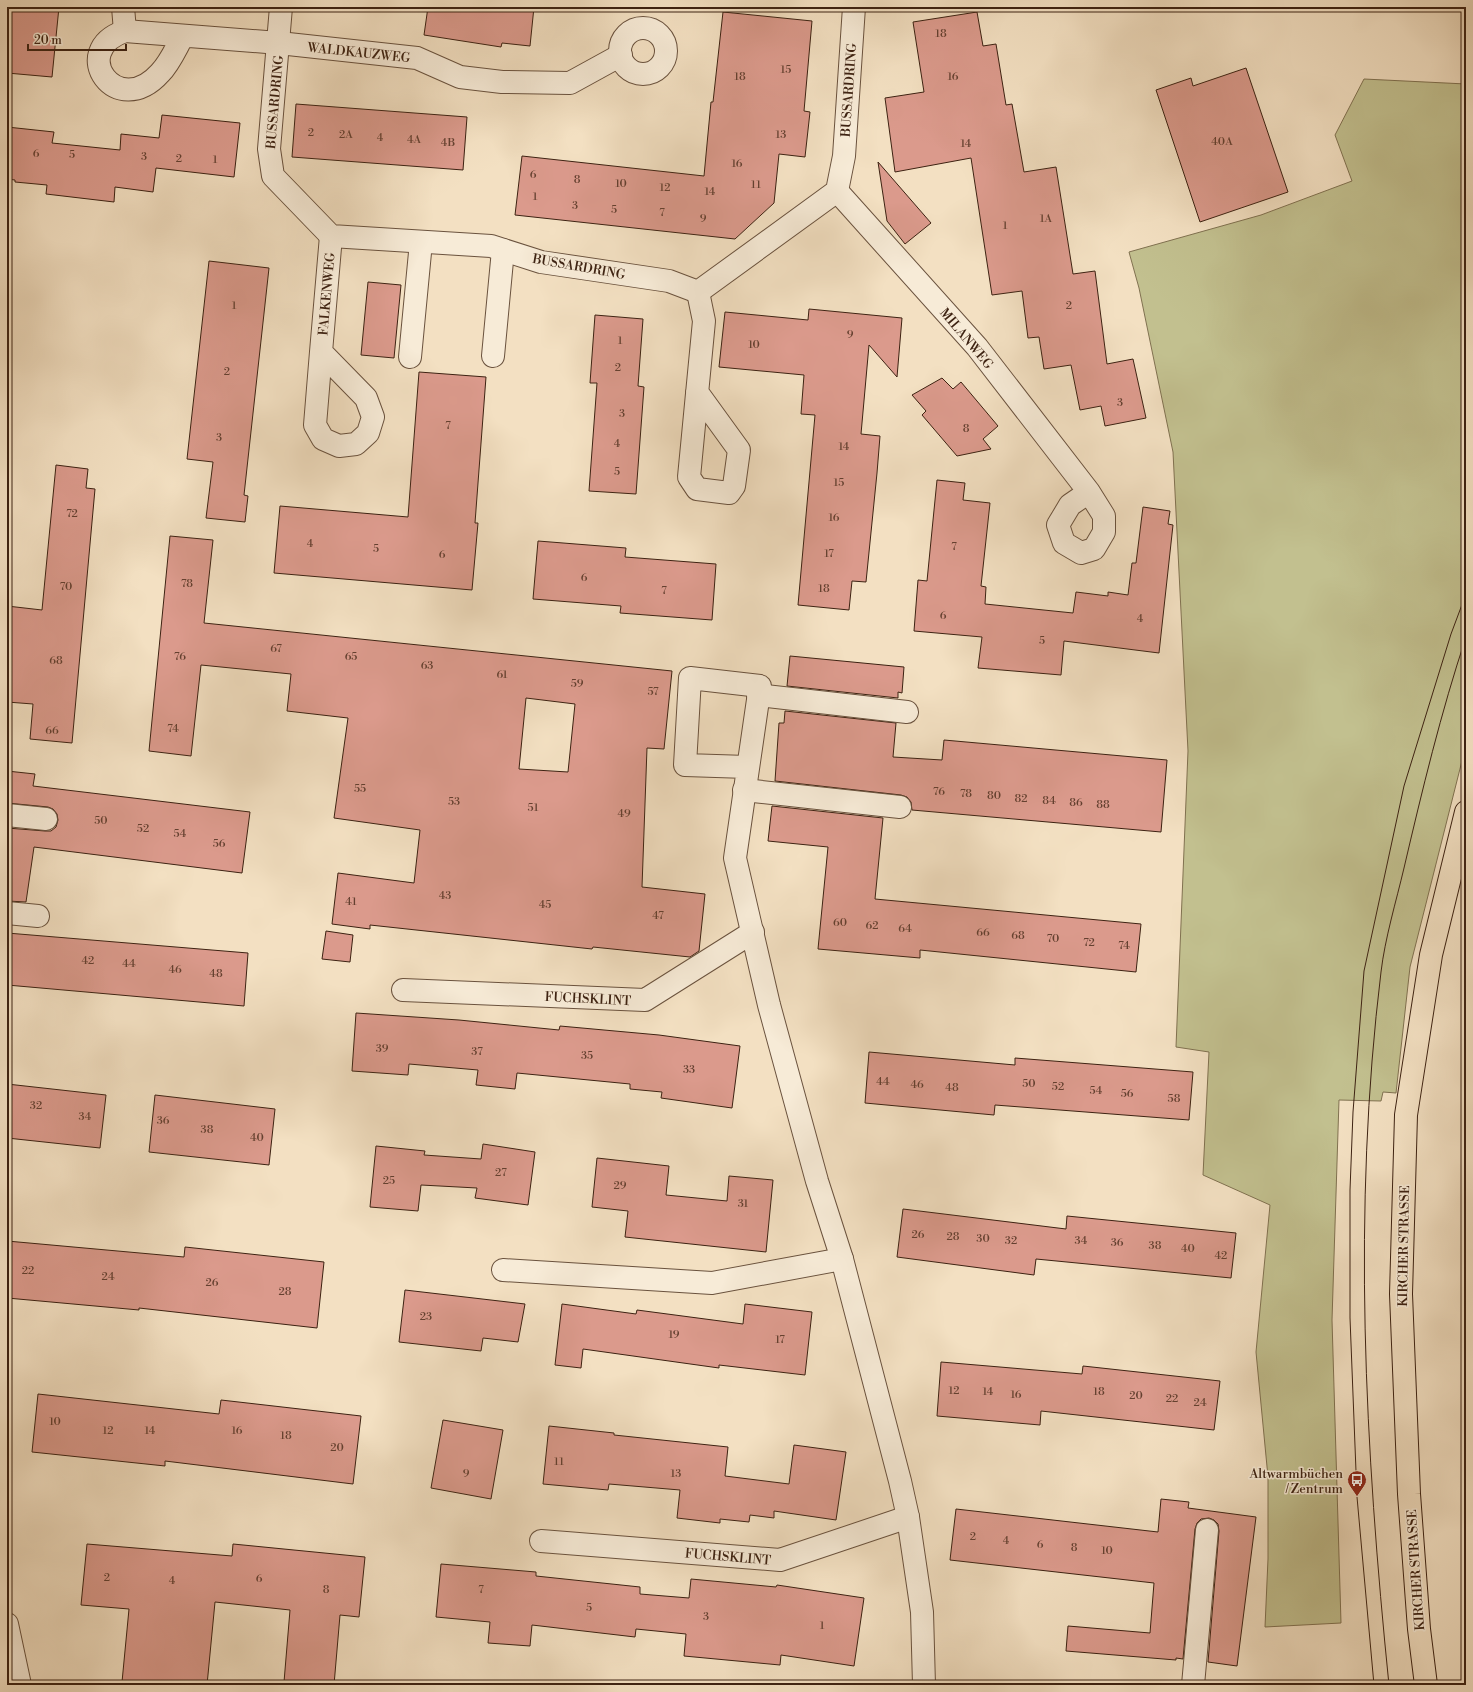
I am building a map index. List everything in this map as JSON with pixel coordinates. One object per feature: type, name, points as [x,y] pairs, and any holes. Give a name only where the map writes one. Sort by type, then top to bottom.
[{"type":"main road","name":"KIRCHER STRASSE","points":[[1426,1685],[1419,1629],[1409,1494],[1401,1294],[1406,1115],[1431,955],[1466,812]]},
{"type":"street","points":[[123,7],[125,31],[113,36],[104,45],[100,53],[98,64],[105,79],[116,88],[132,90],[145,86],[161,73],[183,36]]},
{"type":"street","name":"BUSSARDRING","points":[[281,7],[269,149],[274,176],[331,236],[491,246],[541,262],[669,281],[698,292]]},
{"type":"street","name":"BUSSARDRING","points":[[837,191],[844,156],[854,7]]},
{"type":"street","name":"WALDKAUZWEG","points":[[125,31],[279,43],[417,58],[460,77],[502,82],[570,83],[621,55]]},
{"type":"street","points":[[697,392],[704,321],[698,292],[837,191]]},
{"type":"street","name":"MILANWEG","points":[[837,191],[977,347],[1089,492]]},
{"type":"street","name":"FALKENWEG","points":[[321,352],[331,236]]},
{"type":"street","points":[[410,357],[421,242]]},
{"type":"street","points":[[493,356],[503,250]]},
{"type":"street","points":[[747,767],[685,765],[690,678],[760,686],[747,767],[735,858],[769,1005],[815,1173],[842,1259],[908,1517],[922,1612],[924,1685]]},
{"type":"street","points":[[758,695],[907,712]]},
{"type":"street","points":[[744,790],[900,807]]},
{"type":"street","points":[[7,815],[46,819]]},
{"type":"street","points":[[7,913],[38,916]]},
{"type":"street","name":"FUCHSKLINT","points":[[403,990],[645,1000],[753,932]]},
{"type":"street","points":[[503,1270],[712,1283],[842,1259]]},
{"type":"street","name":"FUCHSKLINT","points":[[541,1541],[780,1560],[908,1517]]},
{"type":"street","points":[[1193,1685],[1207,1530]]},
{"type":"street","points":[[7,1624],[20,1685]]},
{"type":"shaded area","points":[[1364,79],[1466,84],[1466,745],[1410,967],[1396,1093],[1383,1092],[1381,1101],[1339,1100],[1332,1320],[1341,1623],[1265,1627],[1268,1559],[1268,1477],[1256,1352],[1270,1205],[1203,1175],[1209,1052],[1176,1047],[1188,751],[1173,452],[1139,288],[1129,252],[1261,215],[1352,181],[1335,135]]},
{"type":"building","points":[[7,7],[59,7],[52,77],[7,73]]},
{"type":"building","points":[[428,7],[534,7],[530,46],[502,43],[501,47],[424,35]]},
{"type":"building","points":[[723,12],[812,21],[804,111],[810,112],[805,157],[779,154],[774,203],[735,239],[515,215],[522,156],[704,176],[711,102],[713,102]]},
{"type":"building","points":[[977,12],[983,46],[996,44],[1006,105],[1012,104],[1024,172],[1056,167],[1073,274],[1095,271],[1107,364],[1133,359],[1146,418],[1105,426],[1101,406],[1080,410],[1071,365],[1044,369],[1039,337],[1028,338],[1022,291],[992,295],[971,158],[895,172],[885,98],[924,92],[913,22]]},
{"type":"building","points":[[1246,68],[1288,192],[1200,222],[1156,90],[1191,78],[1193,86]]},
{"type":"building","points":[[296,104],[467,117],[463,170],[292,157]]},
{"type":"building","points":[[162,115],[240,123],[234,177],[156,168],[153,192],[115,187],[114,202],[46,194],[47,185],[15,182],[15,180],[7,179],[7,127],[54,132],[52,143],[120,150],[121,134],[159,138]]},
{"type":"building","points":[[878,162],[931,223],[905,244],[887,221]]},
{"type":"building","points":[[209,261],[269,268],[244,495],[248,496],[245,522],[206,518],[213,462],[187,459]]},
{"type":"building","points":[[368,282],[401,285],[394,358],[361,355]]},
{"type":"building","points":[[809,309],[902,318],[897,377],[869,345],[861,434],[880,436],[866,582],[852,581],[849,610],[798,605],[815,415],[801,414],[804,375],[719,367],[725,312],[808,320]]},
{"type":"building","points":[[595,315],[643,319],[638,386],[644,387],[636,494],[589,491],[597,383],[590,383]]},
{"type":"building","points":[[419,372],[486,377],[475,523],[478,523],[472,590],[274,573],[280,506],[408,517]]},
{"type":"building","points":[[942,378],[953,389],[961,382],[998,426],[983,439],[991,449],[957,456],[922,415],[926,411],[912,395]]},
{"type":"building","points":[[56,465],[88,469],[86,488],[95,489],[72,743],[30,739],[33,704],[7,702],[7,606],[42,610]]},
{"type":"building","points":[[937,480],[965,483],[963,500],[990,503],[981,586],[986,587],[985,604],[1073,613],[1076,592],[1108,596],[1108,592],[1128,595],[1132,563],[1136,563],[1143,507],[1170,511],[1168,524],[1173,525],[1159,653],[1064,641],[1061,675],[978,668],[982,637],[914,631],[918,580],[927,581]]},
{"type":"building","points":[[170,536],[213,540],[204,623],[672,671],[664,749],[647,748],[642,887],[705,894],[699,951],[690,957],[593,947],[592,949],[370,925],[370,929],[332,924],[338,873],[414,883],[420,830],[334,818],[348,718],[287,711],[291,674],[201,665],[191,756],[149,751]],"holes":[[[526,698],[575,704],[568,772],[519,769]]]},
{"type":"building","points":[[538,541],[626,548],[625,557],[716,564],[712,620],[620,613],[621,606],[533,599]]},
{"type":"building","points":[[790,656],[904,667],[902,693],[898,692],[898,698],[787,686]]},
{"type":"building","points":[[785,711],[896,723],[893,757],[942,760],[944,740],[1167,760],[1161,832],[912,810],[911,802],[907,797],[901,795],[775,781],[779,723],[784,723]]},
{"type":"building","points":[[7,771],[35,774],[33,786],[250,812],[242,873],[34,847],[26,902],[7,901],[7,828],[51,831],[56,827],[58,820],[57,814],[53,809],[48,807],[7,803]]},
{"type":"building","points":[[772,806],[883,818],[875,899],[1141,924],[1136,972],[920,950],[920,958],[818,949],[828,847],[768,841]]},
{"type":"building","points":[[326,931],[353,935],[350,962],[322,959]]},
{"type":"building","points":[[7,933],[248,953],[244,1006],[7,985]]},
{"type":"building","points":[[356,1013],[459,1020],[559,1030],[560,1026],[659,1035],[740,1046],[732,1108],[661,1098],[662,1092],[630,1089],[630,1084],[517,1073],[515,1089],[476,1085],[478,1070],[409,1064],[408,1075],[352,1071]]},
{"type":"building","points":[[869,1052],[1015,1065],[1015,1058],[1193,1072],[1189,1120],[995,1105],[994,1115],[865,1103]]},
{"type":"building","points":[[7,1084],[106,1095],[100,1148],[7,1138]]},
{"type":"building","points":[[155,1095],[275,1109],[269,1165],[149,1152]]},
{"type":"building","points":[[483,1144],[535,1152],[528,1205],[475,1198],[477,1188],[421,1185],[418,1211],[370,1207],[376,1146],[425,1151],[424,1155],[481,1159]]},
{"type":"building","points":[[597,1158],[669,1166],[666,1195],[727,1201],[729,1176],[773,1180],[766,1252],[625,1237],[628,1211],[592,1207]]},
{"type":"building","points":[[903,1209],[1066,1229],[1067,1216],[1236,1233],[1231,1278],[1036,1259],[1034,1275],[897,1257]]},
{"type":"building","points":[[7,1241],[184,1257],[185,1247],[324,1262],[317,1328],[139,1308],[139,1310],[7,1298]]},
{"type":"building","points":[[405,1290],[525,1304],[518,1342],[483,1338],[481,1351],[399,1342]]},
{"type":"building","points":[[562,1304],[636,1314],[637,1310],[743,1324],[745,1304],[812,1312],[805,1375],[719,1365],[719,1368],[583,1349],[581,1368],[555,1365]]},
{"type":"building","points":[[941,1362],[1082,1374],[1083,1366],[1220,1381],[1214,1430],[1041,1411],[1040,1425],[937,1416]]},
{"type":"building","points":[[38,1394],[219,1414],[221,1400],[361,1416],[353,1484],[165,1461],[165,1466],[32,1452]]},
{"type":"building","points":[[443,1420],[503,1430],[491,1499],[431,1488]]},
{"type":"building","points":[[549,1426],[614,1433],[614,1435],[728,1447],[725,1476],[789,1484],[794,1445],[846,1452],[836,1520],[774,1511],[774,1518],[750,1515],[749,1522],[720,1519],[720,1523],[677,1518],[680,1490],[609,1484],[608,1490],[543,1484]]},
{"type":"building","points":[[1161,1499],[1189,1502],[1188,1508],[1256,1517],[1237,1666],[1208,1662],[1219,1531],[1218,1524],[1209,1518],[1201,1519],[1197,1523],[1195,1529],[1183,1659],[1176,1658],[1176,1660],[1066,1651],[1068,1626],[1150,1633],[1154,1583],[950,1560],[956,1509],[1158,1532]]},
{"type":"building","points":[[87,1544],[232,1556],[233,1544],[365,1557],[359,1617],[340,1615],[334,1685],[284,1682],[290,1610],[215,1602],[207,1685],[150,1685],[122,1682],[129,1609],[81,1605]]},
{"type":"building","points":[[441,1564],[536,1572],[536,1576],[640,1587],[640,1594],[689,1598],[691,1579],[776,1587],[777,1585],[864,1598],[854,1666],[781,1655],[780,1665],[684,1656],[686,1634],[636,1629],[635,1637],[532,1625],[530,1646],[488,1643],[490,1622],[436,1617]]},
{"type":"tram line","points":[[1374,1685],[1357,1497],[1350,1318],[1350,1190],[1353,1112],[1364,971],[1404,786],[1451,634],[1466,594]]},
{"type":"tram line","points":[[1389,1685],[1374,1507],[1368,1418],[1365,1329],[1364,1240],[1372,1061],[1381,972],[1388,933],[1432,752],[1466,637]]},
{"type":"place","name":"Altwarmbüchen / Zentrum","points":[[1357,1497]]}]
